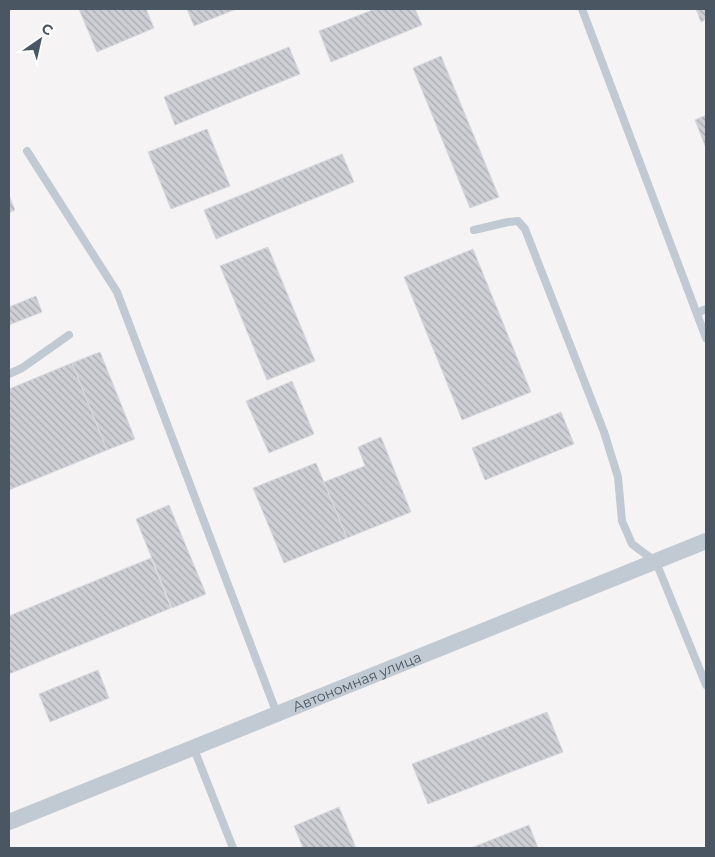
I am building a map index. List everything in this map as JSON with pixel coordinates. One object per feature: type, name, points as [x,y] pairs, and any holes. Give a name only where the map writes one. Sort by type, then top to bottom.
[{"type":"street","name":"Автономная улица","points":[[9,822],[706,541]]},
{"type":"lane","points":[[582,9],[706,338]]},
{"type":"lane","points":[[27,151],[117,292],[277,714]]},
{"type":"lane","points":[[474,230],[508,222],[518,222],[525,229],[604,432],[618,477],[622,521],[632,544],[656,562],[706,685]]},
{"type":"lane","points":[[697,313],[706,309]]},
{"type":"lane","points":[[9,374],[22,368],[69,335]]},
{"type":"lane","points":[[194,748],[233,848]]},
{"type":"building","points":[[79,9],[146,9],[154,28],[97,52]]},
{"type":"building","points":[[187,9],[236,9],[194,26]]},
{"type":"building","points":[[375,9],[415,9],[422,25],[331,62],[319,31]]},
{"type":"building","points":[[696,9],[706,9],[706,19],[701,22]]},
{"type":"building","points":[[289,47],[300,74],[175,125],[164,97]]},
{"type":"building","points":[[441,56],[499,197],[470,208],[413,68]]},
{"type":"building","points":[[706,115],[706,148],[695,120]]},
{"type":"building","points":[[207,129],[230,186],[171,209],[148,152]]},
{"type":"building","points":[[342,154],[354,182],[216,239],[204,210]]},
{"type":"building","points":[[9,195],[15,210],[9,213]]},
{"type":"building","points":[[268,247],[315,361],[267,380],[220,266]]},
{"type":"building","points":[[473,249],[531,392],[462,420],[404,277]]},
{"type":"building","points":[[36,296],[42,312],[9,325],[9,307]]},
{"type":"building","points":[[100,352],[135,439],[107,450],[72,363]]},
{"type":"building","points":[[72,363],[107,450],[9,490],[9,389]]},
{"type":"building","points":[[292,381],[314,434],[269,453],[246,401]]},
{"type":"building","points":[[561,412],[574,444],[485,480],[472,448]]},
{"type":"building","points":[[381,437],[411,512],[347,538],[324,482],[365,466],[358,447]]},
{"type":"building","points":[[316,463],[347,538],[284,563],[253,488]]},
{"type":"building","points":[[169,505],[206,594],[172,608],[136,519]]},
{"type":"building","points":[[151,558],[171,608],[9,674],[9,616]]},
{"type":"building","points":[[98,670],[109,698],[50,722],[39,694]]},
{"type":"building","points":[[547,712],[563,752],[428,804],[412,764]]},
{"type":"building","points":[[339,807],[356,848],[303,848],[294,826]]},
{"type":"building","points":[[529,825],[538,848],[471,848]]}]
